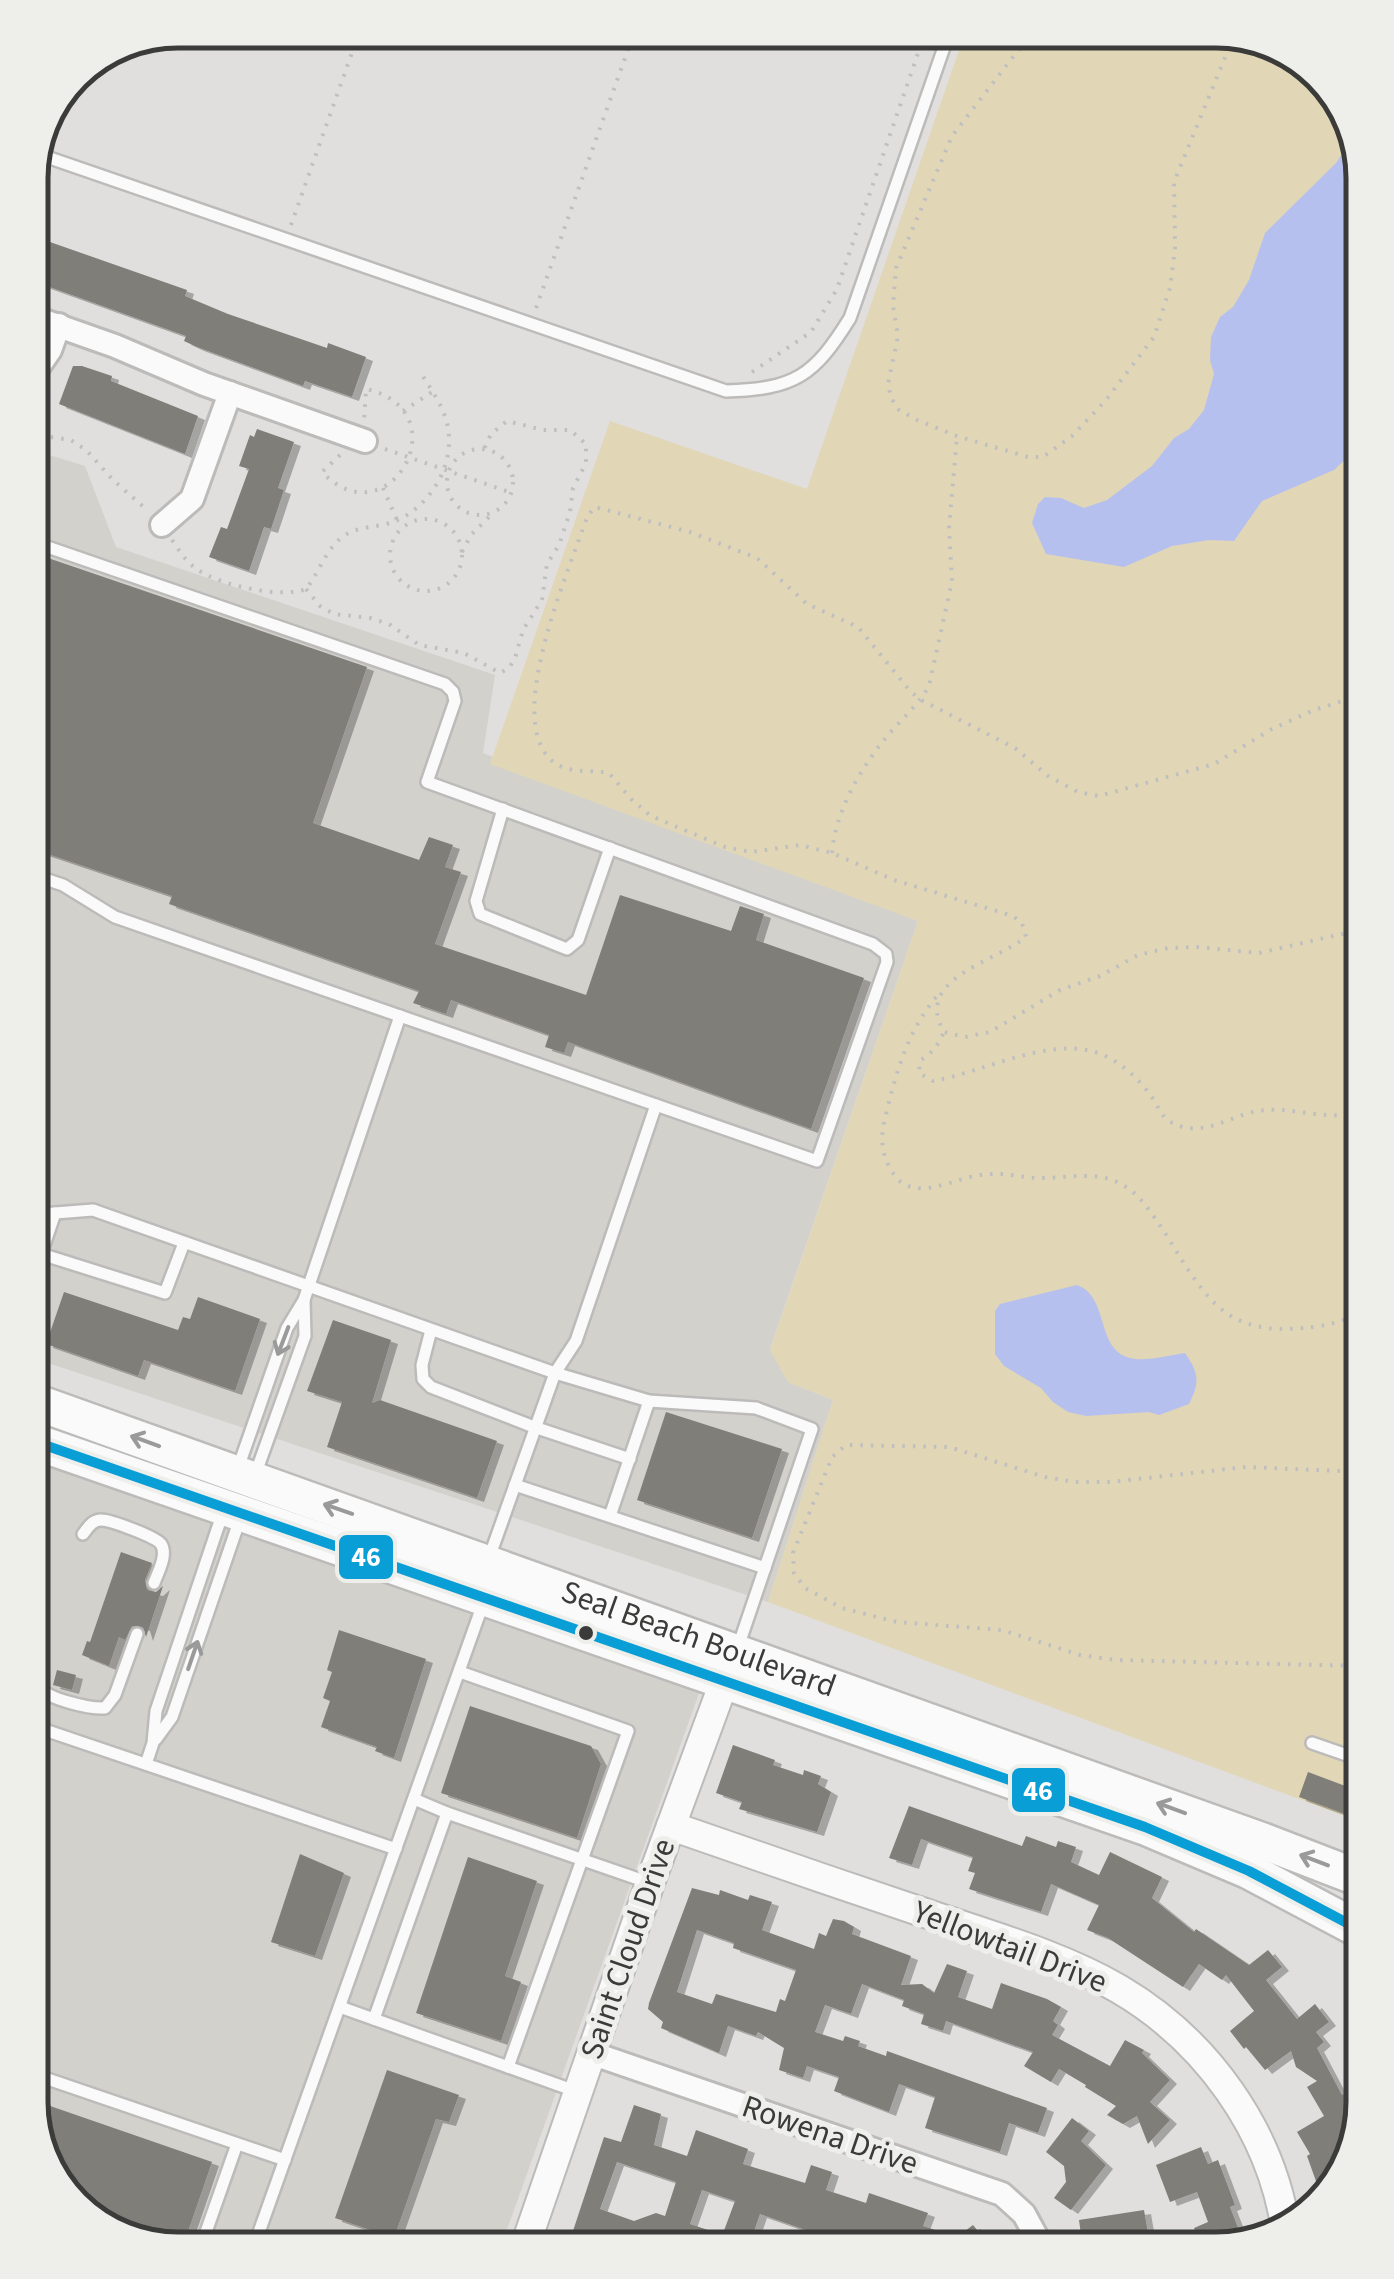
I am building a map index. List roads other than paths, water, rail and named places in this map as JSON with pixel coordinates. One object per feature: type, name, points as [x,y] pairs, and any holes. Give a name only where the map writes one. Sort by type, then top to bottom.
[{"type":"main road","name":"Seal Beach Boulevard","points":[[48,1406],[488,1562],[730,1666],[1248,1871],[1346,1923]]},
{"type":"main road","name":"Seal Beach Boulevard","points":[[48,1446],[486,1597],[730,1666],[1263,1841],[1346,1873]]},
{"type":"street","points":[[48,322],[364,441]]},
{"type":"street","points":[[48,353],[58,325]]},
{"type":"street","points":[[162,525],[192,499],[230,393]]},
{"type":"street","name":"Saint Cloud Drive","points":[[530,2231],[650,1882],[730,1666]]},
{"type":"street","name":"Yellowtail Drive","points":[[671,1826],[1047,1956],[1118,1988],[1174,2029],[1218,2075],[1259,2138],[1282,2214]]},
{"type":"street","name":"Rowena Drive","points":[[592,2053],[1002,2194],[1024,2214],[1034,2232]]},
{"type":"lane","points":[[49,158],[726,390],[771,389],[809,371],[829,352],[850,318],[944,48]]},
{"type":"lane","points":[[48,547],[445,684],[455,701],[428,782],[873,944],[886,954],[887,962],[817,1162],[116,917],[48,880]]},
{"type":"lane","points":[[503,810],[476,901],[480,914],[568,950],[578,940],[610,848]]},
{"type":"lane","points":[[245,1476],[287,1328],[306,1294],[400,1016]]},
{"type":"lane","points":[[488,1562],[555,1372],[576,1341],[656,1106]]},
{"type":"lane","points":[[48,1214],[93,1210],[306,1294],[649,1401],[756,1408],[812,1429],[730,1666]]},
{"type":"lane","points":[[48,1234],[55,1213]]},
{"type":"lane","points":[[48,1256],[164,1293],[184,1243]]},
{"type":"lane","points":[[146,1764],[156,1712],[245,1476],[304,1336],[306,1294]]},
{"type":"lane","points":[[431,1330],[422,1365],[424,1380],[431,1386],[534,1427],[630,1459]]},
{"type":"lane","points":[[610,1516],[649,1401]]},
{"type":"lane","points":[[515,1484],[765,1568]]},
{"type":"lane","points":[[83,1534],[92,1522],[102,1520],[153,1538],[162,1546],[164,1556],[154,1583]]},
{"type":"lane","points":[[259,2231],[486,1597]]},
{"type":"lane","points":[[48,1694],[91,1709],[105,1708],[115,1696],[136,1634]]},
{"type":"lane","points":[[460,1672],[628,1730],[508,2066]]},
{"type":"lane","points":[[48,1731],[396,1849]]},
{"type":"lane","points":[[1312,1743],[1346,1755]]},
{"type":"lane","points":[[414,1799],[447,1814],[650,1882]]},
{"type":"lane","points":[[374,2019],[447,1814]]},
{"type":"lane","points":[[340,2007],[578,2092]]},
{"type":"lane","points":[[48,2079],[285,2160]]},
{"type":"lane","points":[[206,2231],[237,2144]]},
{"type":"water","points":[[1343,152],[1346,459],[1334,470],[1262,501],[1234,541],[1209,540],[1172,546],[1124,567],[1046,554],[1032,523],[1038,504],[1045,497],[1061,498],[1084,508],[1107,500],[1152,466],[1204,410],[1214,374],[1211,337],[1220,317],[1233,307],[1249,280],[1265,233]]},
{"type":"water","points":[[1077,1285],[1094,1300],[1119,1353],[1143,1359],[1185,1353],[1196,1378],[1189,1404],[1159,1415],[1149,1412],[1086,1416],[1068,1412],[1041,1388],[1004,1366],[995,1354],[995,1311],[1000,1304]]}]
